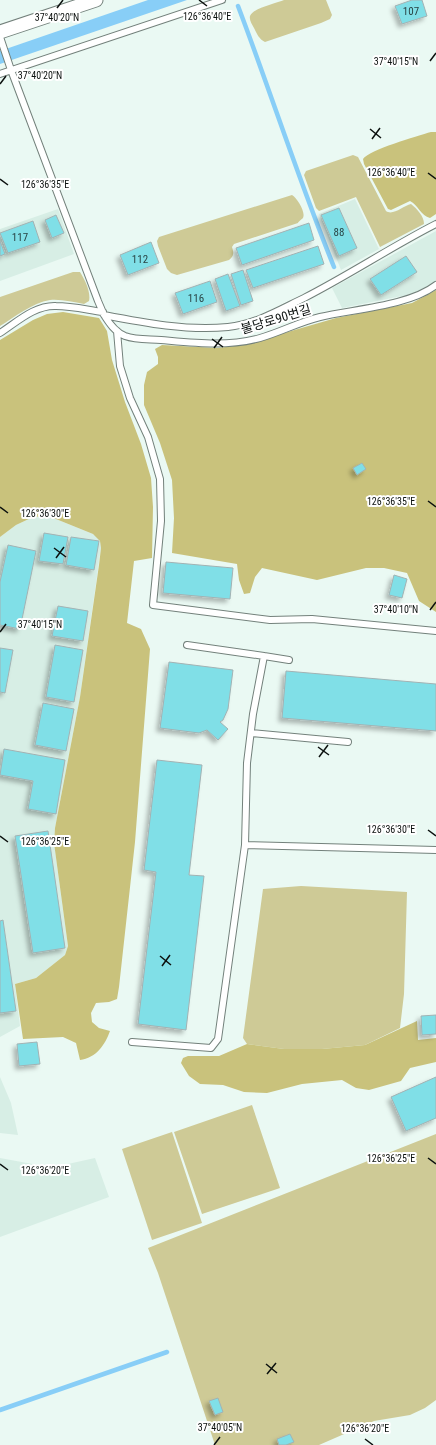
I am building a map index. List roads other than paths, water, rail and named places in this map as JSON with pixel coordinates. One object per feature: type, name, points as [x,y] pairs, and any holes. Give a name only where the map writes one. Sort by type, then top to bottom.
[{"type":"street","points":[[0,37],[96,0]]},
{"type":"lane","points":[[0,74],[222,0]]},
{"type":"lane","points":[[0,37],[98,301],[110,324],[117,331],[120,366],[130,398],[148,437],[160,479],[161,521],[153,605],[270,620],[312,619],[436,631]]},
{"type":"lane","points":[[0,332],[23,317],[40,309],[55,306],[104,313],[158,324],[197,328],[229,327],[255,322],[323,288],[398,244],[436,224]]},
{"type":"lane","name":"불당로90번길","points":[[117,331],[124,336],[136,338],[201,344],[235,343],[261,338],[319,317],[404,300],[418,295],[436,285]]},
{"type":"lane","points":[[187,645],[289,660]]},
{"type":"lane","points":[[132,1042],[211,1048],[218,1039],[245,845],[247,762],[264,656]]},
{"type":"lane","points":[[251,734],[348,742]]},
{"type":"lane","points":[[245,845],[436,850]]},
{"type":"water","points":[[148,0],[187,0],[0,64],[0,51]]},
{"type":"waterway","points":[[238,6],[334,267]]},
{"type":"waterway","points":[[0,1410],[167,1352]]}]
